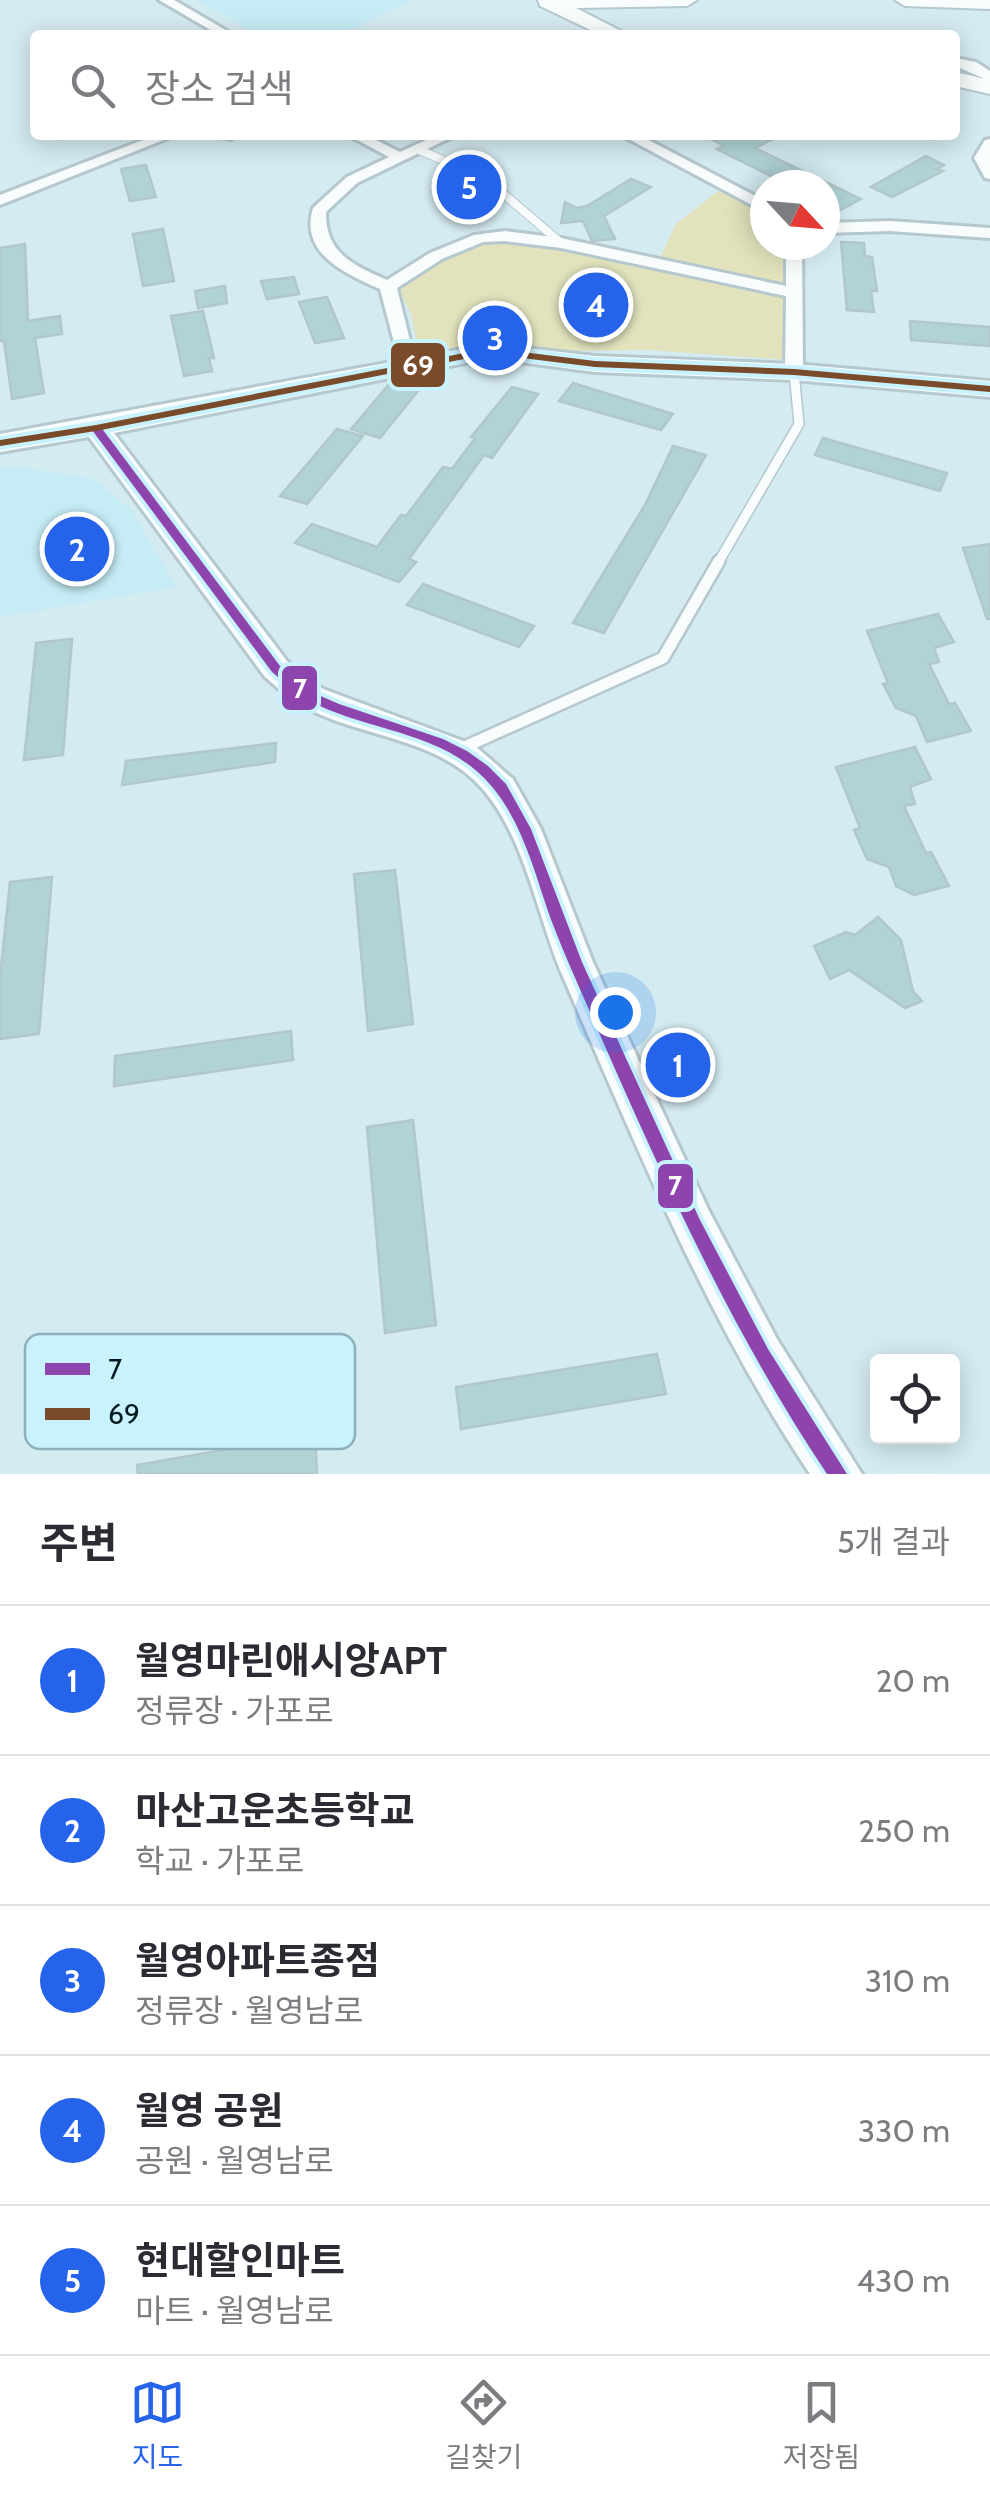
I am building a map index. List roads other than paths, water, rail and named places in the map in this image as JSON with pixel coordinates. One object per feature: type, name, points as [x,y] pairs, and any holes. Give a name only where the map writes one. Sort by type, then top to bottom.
[{"type":"main road","points":[[554,1],[616,30],[622,12],[658,0]]},
{"type":"main road","points":[[554,1],[686,0]]},
{"type":"main road","points":[[905,0],[990,3]]},
{"type":"main road","points":[[960,83],[990,91]]},
{"type":"main road","points":[[0,443],[490,352],[595,364],[794,372],[990,389]]},
{"type":"main road","points":[[96,428],[276,669],[312,697],[408,730],[477,764],[501,787],[538,866],[572,957],[700,1239],[808,1433],[838,1474]]},
{"type":"street","points":[[165,0],[219,30]]},
{"type":"street","points":[[960,63],[971,65],[990,78]]},
{"type":"street","points":[[0,200],[156,140]]},
{"type":"street","points":[[366,140],[400,158]]},
{"type":"street","points":[[388,286],[334,262],[316,228],[318,211],[352,180],[438,140]]},
{"type":"street","points":[[638,140],[750,199]]},
{"type":"street","points":[[990,143],[982,158],[990,175]]},
{"type":"street","points":[[840,228],[890,226],[990,233]]},
{"type":"street","points":[[388,286],[412,268],[480,238],[505,236],[561,243],[795,293]]},
{"type":"street","points":[[794,260],[794,372]]},
{"type":"street","points":[[388,286],[407,365]]},
{"type":"lane","points":[[417,149],[484,178],[561,243]]},
{"type":"lane","points":[[453,752],[663,658],[799,424],[794,372]]},
{"type":"place","name":"현대할인마트","points":[[469,187]]},
{"type":"place","name":"월영 공원","points":[[596,305]]},
{"type":"place","name":"월영아파트종점","points":[[495,338]]},
{"type":"place","name":"마산고운초등학교","points":[[77,549]]},
{"type":"place","name":"월영마린애시앙APT","points":[[678,1065]]}]
